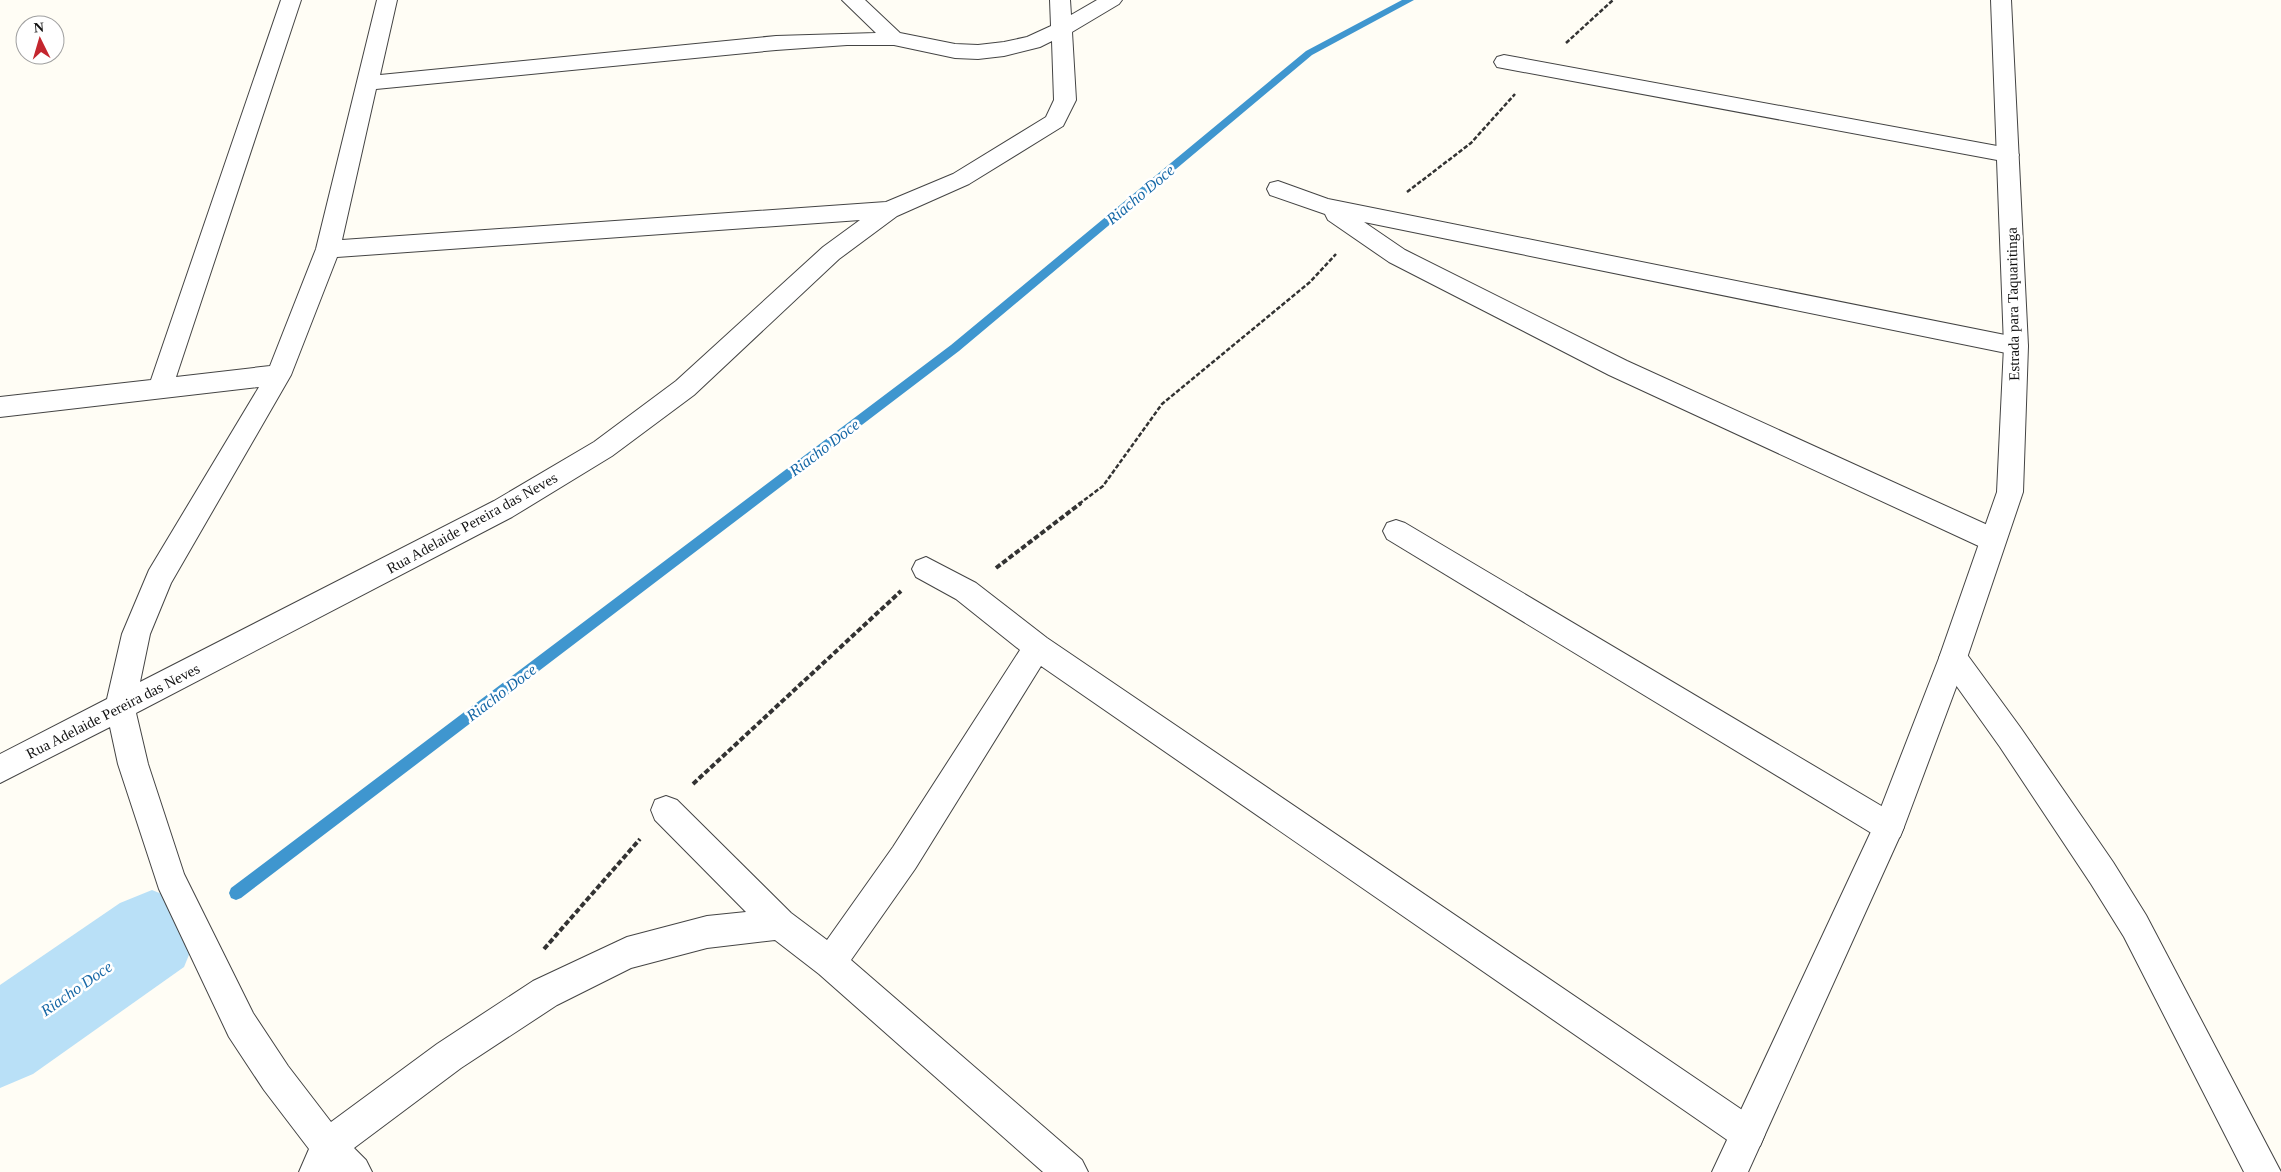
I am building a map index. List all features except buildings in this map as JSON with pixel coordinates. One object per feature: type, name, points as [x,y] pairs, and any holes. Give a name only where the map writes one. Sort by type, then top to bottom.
[{"type":"street","points":[[160,389],[291,0]]},
{"type":"street","points":[[354,1172],[322,1159],[276,1078],[241,1025],[197,938],[170,878],[149,817],[120,706],[136,634],[159,578],[279,375],[328,249],[387,0]]},
{"type":"street","points":[[852,0],[866,10],[894,39]]},
{"type":"street","name":"Rua Adelaide Pereira das Neves","points":[[0,769],[503,510],[603,449],[685,388],[766,311],[831,253],[889,210],[961,179],[1055,122],[1065,100],[1060,0]]},
{"type":"street","points":[[367,83],[776,43],[847,39],[894,39],[955,51],[978,52],[1004,49],[1033,42],[1062,29],[1112,0]]},
{"type":"street","name":"Estrada para Taquaritinga","points":[[1730,1172],[1889,827],[1952,658],[2010,492],[2016,346],[2001,0]]},
{"type":"street","points":[[1504,62],[2008,155]]},
{"type":"street","points":[[1278,189],[1367,223],[2016,346]]},
{"type":"street","points":[[328,249],[889,210]]},
{"type":"street","points":[[1367,223],[1397,256],[1433,275],[1618,368],[1993,540]]},
{"type":"street","points":[[0,407],[279,375]]},
{"type":"street","points":[[1396,530],[1889,827]]},
{"type":"street","points":[[926,569],[966,591],[1037,647],[1748,1134]]},
{"type":"street","points":[[830,964],[904,858],[1037,647]]},
{"type":"street","points":[[1952,658],[2020,752],[2102,873],[2135,926],[2263,1172]]},
{"type":"street","points":[[666,810],[780,924],[830,964],[1070,1172]]},
{"type":"street","points":[[322,1159],[449,1056],[545,994],[627,953],[707,932],[780,924]]},
{"type":"path","points":[[966,591],[1103,486],[1162,404],[1310,282],[1367,223],[1471,143],[1538,69],[1613,0]]},
{"type":"waterway","name":"Riacho Doce","points":[[236,893],[955,348],[1309,53],[1409,0]]},
{"type":"waterway","name":"Riacho Doce","points":[[0,1041],[152,935]]}]
